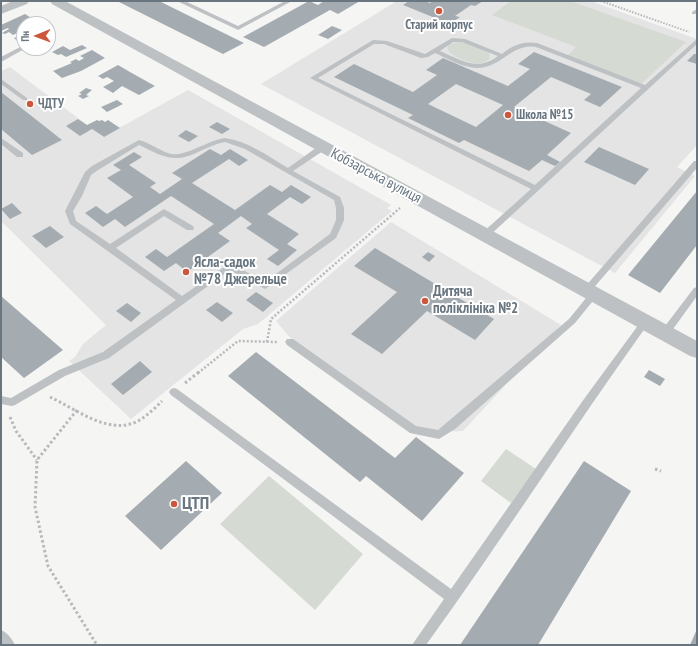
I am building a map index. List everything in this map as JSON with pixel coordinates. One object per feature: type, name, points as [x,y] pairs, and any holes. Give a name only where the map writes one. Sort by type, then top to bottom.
[{"type":"street","points":[[1,10],[23,1]]},
{"type":"street","name":"Кобзарська вулиця","points":[[56,1],[697,350]]},
{"type":"lane","points":[[180,1],[238,28],[289,1]]},
{"type":"lane","points":[[503,56],[463,40],[452,40],[426,56],[421,56],[385,42],[373,42],[313,78],[536,188]]},
{"type":"lane","points":[[485,235],[697,41]]},
{"type":"lane","points":[[435,51],[465,64],[477,66],[489,65],[521,44],[532,43],[646,88]]},
{"type":"lane","points":[[1,60],[16,52]]},
{"type":"lane","points":[[1,80],[25,99]]},
{"type":"lane","points":[[1,140],[20,155]]},
{"type":"lane","points":[[2,401],[12,402],[62,373],[106,355],[230,266],[265,286],[333,236],[340,220],[340,208],[337,199],[237,142],[226,140],[177,157],[157,151],[139,142],[96,168],[88,174],[69,211],[73,222],[182,300]]},
{"type":"lane","points":[[288,171],[323,147]]},
{"type":"lane","points":[[290,342],[414,430],[439,435],[572,321],[590,292],[697,163]]},
{"type":"lane","points":[[110,248],[164,212],[190,228]]},
{"type":"lane","points":[[665,333],[697,290]]},
{"type":"lane","points":[[418,645],[453,598],[572,422],[645,322]]},
{"type":"lane","points":[[174,392],[453,598]]},
{"type":"lane","points":[[1,636],[9,645]]},
{"type":"path","points":[[600,1],[689,32]]},
{"type":"path","points":[[267,342],[271,319],[402,207]]},
{"type":"path","points":[[2,401],[16,431],[37,460],[36,507],[48,566],[97,645]]},
{"type":"path","points":[[37,460],[77,410]]},
{"type":"path","points":[[655,469],[661,471]]},
{"type":"shaded area","name":"Школа №15","points":[[397,1],[590,1],[697,39],[697,145],[677,167],[695,176],[615,273],[261,84]]},
{"type":"shaded area","points":[[511,1],[570,1],[686,42],[641,84],[567,56],[576,47],[492,15]]},
{"type":"shaded area","points":[[458,42],[470,44],[489,52],[490,58],[481,63],[475,63],[458,58],[449,52],[447,47],[450,44]]},
{"type":"shaded area","name":"Ясла-садок №78 Джерельце","points":[[10,67],[103,137],[188,90],[391,205],[387,208],[392,211],[258,324],[243,329],[131,419],[69,361],[75,357],[83,344],[106,325],[1,221],[1,71]]},
{"type":"shaded area","points":[[391,222],[561,325],[463,431],[437,432],[414,426],[294,342],[276,321]]},
{"type":"shaded area","points":[[506,449],[536,469],[511,503],[481,481]]},
{"type":"shaded area","points":[[269,476],[363,554],[315,610],[220,524]]},
{"type":"building","points":[[117,1],[159,1],[244,43],[223,54]]},
{"type":"building","points":[[309,1],[318,5],[324,1],[360,1],[338,14],[330,10],[264,47],[243,37]]},
{"type":"building","name":"Старий корпус","points":[[409,1],[425,1],[430,3],[433,1],[483,1],[475,6],[471,5],[455,16],[460,17],[450,24],[403,5]]},
{"type":"building","points":[[16,18],[16,34],[13,35],[9,32],[5,34],[2,33],[9,29],[8,28],[1,31],[1,25]]},
{"type":"building","points":[[332,26],[342,30],[328,39],[318,35]]},
{"type":"building","points":[[82,45],[87,48],[66,57],[61,54],[56,54],[56,50],[63,46],[70,50]]},
{"type":"building","points":[[92,50],[105,58],[81,71],[62,78],[53,71],[72,63],[70,62],[76,59],[79,61],[84,58],[80,56]]},
{"type":"building","points":[[534,52],[622,87],[600,107],[584,100],[591,94],[551,77],[514,107],[571,133],[547,155],[560,162],[555,166],[542,160],[529,171],[464,140],[459,143],[408,118],[413,115],[334,77],[354,64],[413,92],[437,75],[426,70],[443,58],[508,86],[530,69],[518,64]],"holes":[[[456,84],[503,105],[476,127],[428,104]]]},
{"type":"building","points":[[694,54],[697,54],[697,64],[687,61]]},
{"type":"building","points":[[118,65],[155,86],[139,95],[122,86],[113,93],[103,87],[114,81],[107,77],[103,79],[98,76]]},
{"type":"building","points":[[86,88],[92,90],[86,95],[89,96],[83,99],[78,96],[82,94],[79,93]]},
{"type":"building","points":[[1,92],[62,140],[32,155],[1,129]]},
{"type":"building","points":[[117,100],[123,104],[107,112],[101,107]]},
{"type":"building","points":[[78,119],[87,125],[97,120],[102,120],[105,122],[108,120],[120,128],[104,137],[92,129],[80,136],[66,126]]},
{"type":"building","points":[[217,122],[230,129],[222,134],[209,127]]},
{"type":"building","points":[[186,130],[198,136],[189,142],[178,136]]},
{"type":"building","points":[[599,147],[649,169],[635,185],[584,162]]},
{"type":"building","points":[[210,149],[221,155],[230,149],[248,160],[239,166],[229,159],[192,183],[235,210],[270,185],[282,192],[291,185],[311,197],[302,204],[290,197],[267,214],[299,234],[287,244],[297,250],[278,266],[267,259],[279,250],[246,228],[252,224],[241,216],[218,233],[230,241],[187,272],[176,263],[164,271],[145,257],[156,249],[167,257],[214,224],[171,196],[125,227],[115,219],[103,227],[85,213],[96,206],[107,214],[133,197],[107,178],[121,170],[113,165],[134,152],[142,157],[129,165],[156,183],[150,187],[160,194],[182,179],[172,173]]},
{"type":"building","points":[[697,191],[697,245],[660,293],[628,275]]},
{"type":"building","points":[[12,203],[22,213],[10,219],[1,209]]},
{"type":"building","points":[[50,226],[64,237],[46,248],[32,236]]},
{"type":"building","name":"Дитяча поліклініка №2","points":[[375,248],[494,319],[475,340],[427,311],[382,354],[351,334],[397,292],[354,266]]},
{"type":"building","points":[[428,252],[435,256],[429,262],[422,257]]},
{"type":"building","points":[[256,292],[273,303],[263,312],[246,300]]},
{"type":"building","points":[[1,296],[63,350],[24,378],[1,357]]},
{"type":"building","points":[[217,302],[233,313],[222,322],[206,310]]},
{"type":"building","points":[[127,303],[141,313],[131,322],[116,311]]},
{"type":"building","points":[[256,352],[395,458],[416,437],[464,473],[422,521],[366,476],[360,482],[228,376]]},
{"type":"building","points":[[140,361],[152,372],[123,395],[111,384]]},
{"type":"building","points":[[649,370],[665,379],[660,386],[644,377]]},
{"type":"building","name":"ЦТП","points":[[186,461],[222,493],[161,550],[125,516]]},
{"type":"building","points":[[584,461],[631,491],[538,645],[460,645]]},
{"type":"building","points":[[697,629],[697,645],[690,645]]},
{"type":"place","name":"Старий корпус","points":[[439,11]]},
{"type":"place","name":"ЧДТУ","points":[[30,104]]},
{"type":"place","name":"Школа №15","points":[[508,115]]},
{"type":"place","name":"Ясла-садок №78 Джерельце","points":[[186,272]]},
{"type":"place","name":"Дитяча поліклініка №2","points":[[425,301]]},
{"type":"place","name":"ЦТП","points":[[174,504]]}]
